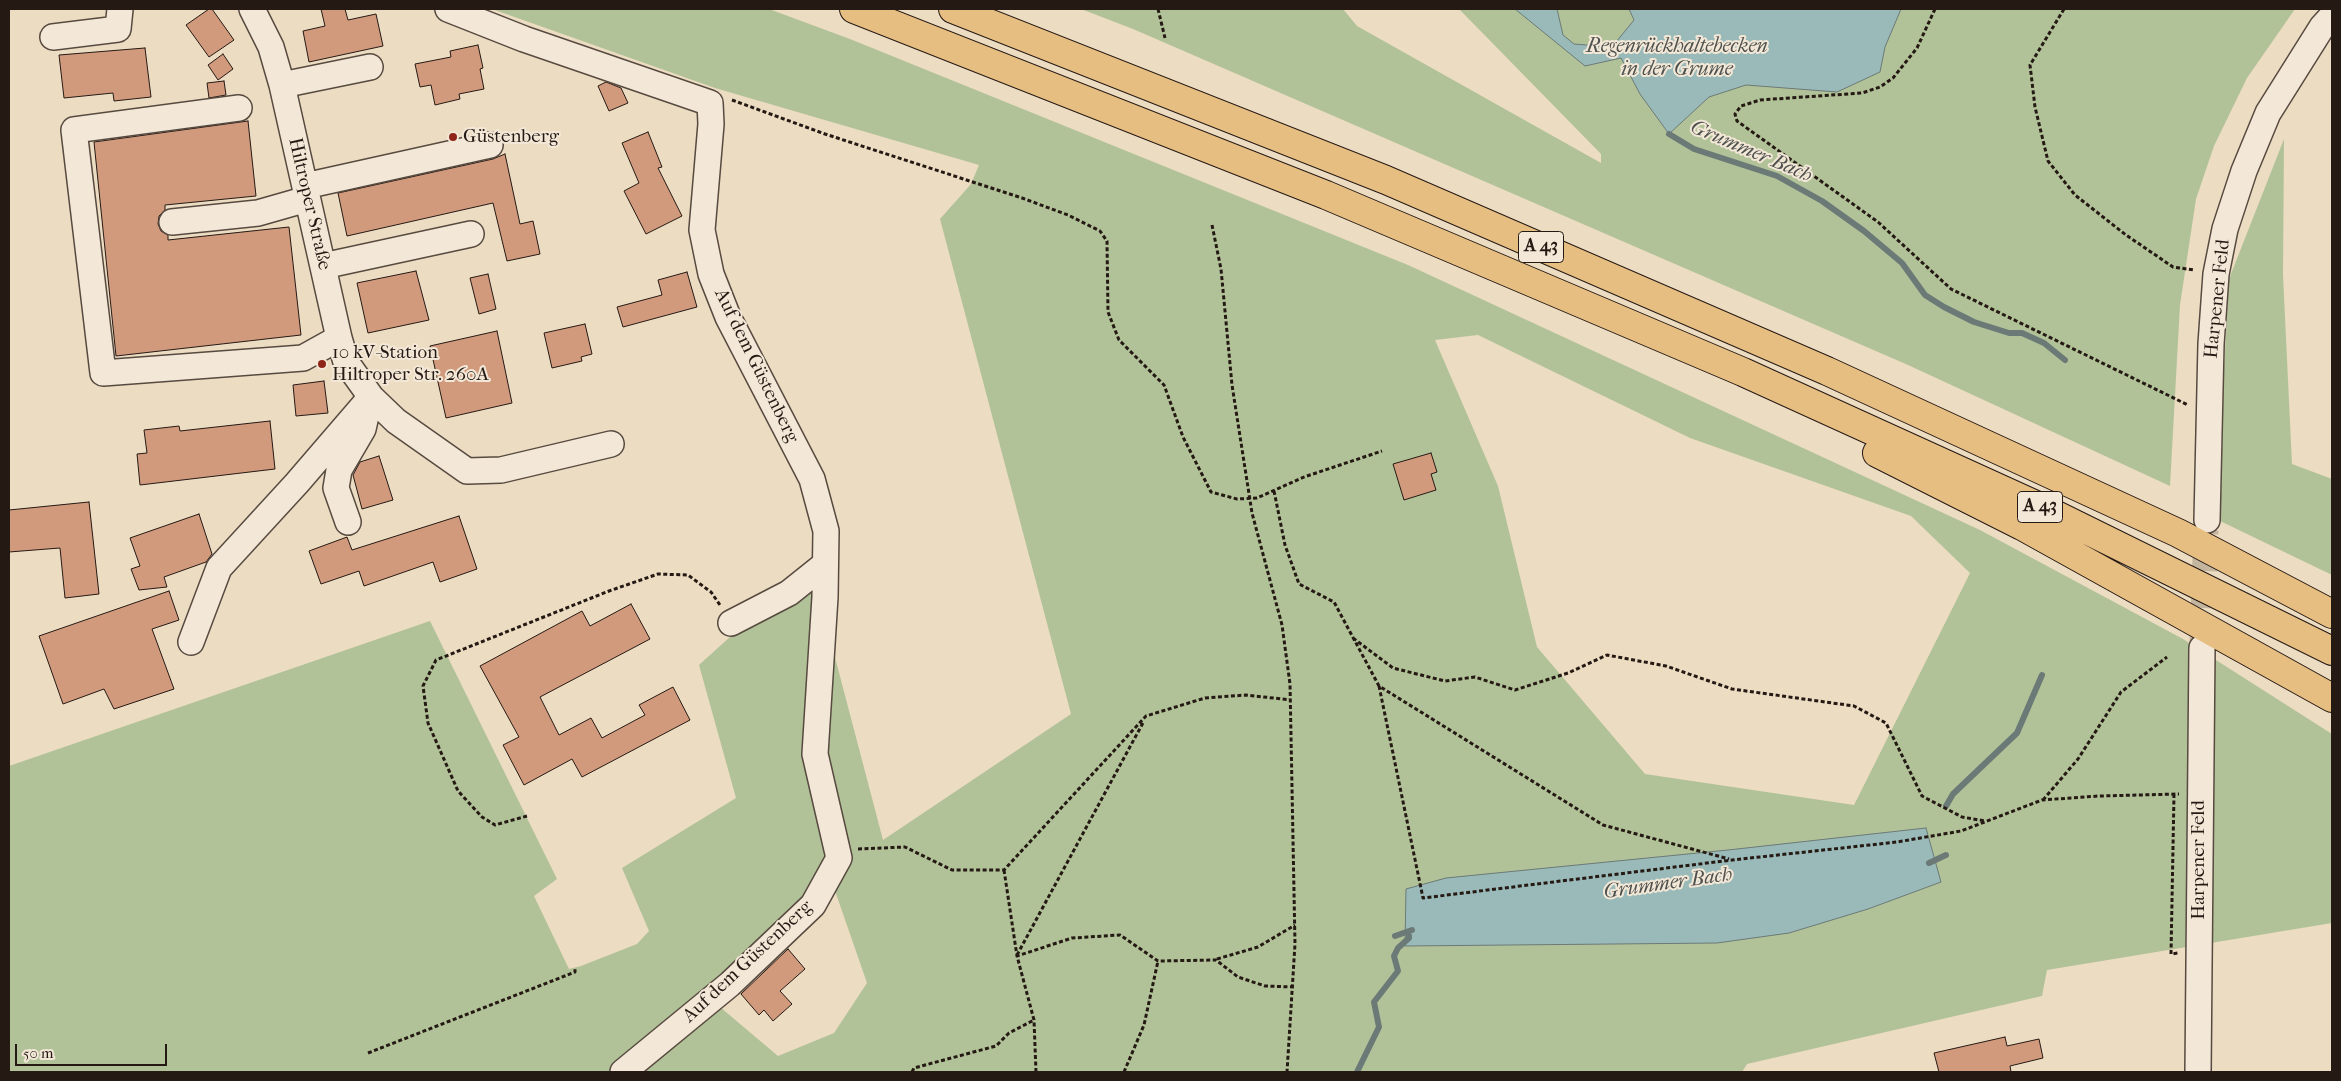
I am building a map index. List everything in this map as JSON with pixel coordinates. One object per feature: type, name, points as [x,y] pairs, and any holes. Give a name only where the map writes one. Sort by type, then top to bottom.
[{"type":"highway","name":"A 43","points":[[854,9],[1326,195],[1743,372],[2040,507],[2332,651]]},
{"type":"highway","name":"A 43","points":[[953,9],[1386,180],[1827,371],[2178,533],[2332,614]]},
{"type":"highway","points":[[1743,372],[1827,429],[2022,526],[2332,698]]},
{"type":"highway","points":[[2178,533],[2226,545],[2332,598]]},
{"type":"street","points":[[53,37],[118,29],[120,9]]},
{"type":"street","name":"Hiltroper Straße","points":[[252,9],[271,47],[282,85],[346,362],[370,397],[396,421],[467,471],[501,470],[611,444]]},
{"type":"street","points":[[448,9],[524,38],[710,103]]},
{"type":"street","name":"Harpener Feld","points":[[2206,520],[2216,274],[2225,228],[2244,171],[2268,113],[2322,27],[2332,16]]},
{"type":"street","points":[[282,85],[370,67]]},
{"type":"street","name":"Auf dem Güstenberg","points":[[623,1072],[730,984],[813,906],[839,858],[815,754],[825,597],[826,531],[812,480],[728,317],[712,274],[702,230],[711,124],[710,103]]},
{"type":"street","points":[[239,108],[74,130],[103,373],[303,358],[339,338]]},
{"type":"street","points":[[172,222],[258,213],[306,193],[490,145]]},
{"type":"street","points":[[323,266],[471,234]]},
{"type":"street","points":[[348,522],[336,488],[339,470],[363,429],[370,397]]},
{"type":"street","points":[[191,642],[219,568],[297,483],[370,397]]},
{"type":"street","points":[[731,623],[789,593],[824,566]]},
{"type":"street","name":"Harpener Feld","points":[[2198,1072],[2199,793],[2202,648]]},
{"type":"path","points":[[1158,9],[1165,38]]},
{"type":"path","points":[[1935,9],[1917,48],[1893,78],[1880,87],[1862,93],[1760,100],[1741,106],[1735,114],[1737,122],[1878,222],[1951,289],[2209,414]]},
{"type":"path","points":[[2064,9],[2030,65],[2035,107],[2048,160],[2075,195],[2126,235],[2173,267],[2216,274]]},
{"type":"path","points":[[710,103],[727,98],[825,134],[1022,198],[1068,215],[1100,231],[1107,242],[1108,312],[1119,340],[1164,385],[1183,437],[1211,492],[1237,499],[1250,499],[1274,491],[1304,477],[1382,451]]},
{"type":"path","points":[[1212,225],[1221,269],[1232,385],[1253,521],[1282,625],[1291,700],[1295,925],[1294,987],[1288,1072]]},
{"type":"path","points":[[1274,491],[1285,545],[1299,584],[1334,602],[1379,686],[1423,898],[1897,842],[1961,831],[2042,800],[2199,793]]},
{"type":"path","points":[[527,816],[495,824],[482,817],[458,791],[428,723],[423,686],[436,660],[609,591],[658,574],[688,575],[711,592],[731,623]]},
{"type":"path","points":[[1353,638],[1393,668],[1445,681],[1475,677],[1515,690],[1568,673],[1607,655],[1666,666],[1732,689],[1854,706],[1886,723],[1922,796],[1962,817],[1985,822]]},
{"type":"path","points":[[2042,800],[2078,759],[2121,692],[2167,657]]},
{"type":"path","points":[[1379,686],[1604,824],[1732,860]]},
{"type":"path","points":[[838,850],[905,847],[952,870],[1004,870],[1146,716],[1205,698],[1246,695],[1291,700]]},
{"type":"path","points":[[1017,956],[1146,716]]},
{"type":"path","points":[[2174,794],[2171,954],[2198,949]]},
{"type":"path","points":[[1004,870],[1017,956],[1034,1020],[1036,1072]]},
{"type":"path","points":[[1017,956],[1072,938],[1120,935],[1158,961],[1216,960],[1258,947],[1295,925]]},
{"type":"path","points":[[1216,960],[1238,977],[1265,986],[1294,987]]},
{"type":"path","points":[[1124,1072],[1144,1025],[1158,961]]},
{"type":"path","points":[[368,1053],[576,972],[575,967]]},
{"type":"path","points":[[912,1072],[914,1068],[996,1046],[1009,1033],[1034,1020]]},
{"type":"green space","points":[[492,9],[769,9],[850,39],[1408,265],[1980,530],[2183,639],[2332,734],[2332,923],[2047,970],[2042,996],[1747,1064],[1742,1072],[9,1072],[9,766],[430,621],[557,879],[534,896],[569,969],[637,944],[649,931],[622,868],[736,798],[699,665],[752,617],[816,585],[883,840],[1071,714],[940,219],[971,184],[979,165],[715,88]],"holes":[[[1478,335],[1690,438],[1911,516],[1970,573],[1854,805],[1645,774],[1537,647],[1498,486],[1435,340]],[[833,885],[867,983],[834,1033],[778,1056],[707,996]]]},
{"type":"green space","points":[[1081,9],[1343,9],[1357,26],[1601,163],[1601,154],[1459,9],[2295,9],[2247,78],[2214,146],[2196,199],[2180,305],[2170,486],[1908,365],[1133,29]]},
{"type":"green space","points":[[2284,139],[2283,275],[2292,464],[2332,479],[2332,575],[2218,520],[2229,279]]},
{"type":"water","name":"Regenrückhaltebecken in der Grume","points":[[1515,9],[1557,9],[1563,35],[1574,44],[1612,47],[1634,20],[1629,9],[1901,9],[1885,47],[1880,72],[1837,92],[1746,85],[1709,97],[1669,134],[1640,94],[1621,58],[1585,66]]},
{"type":"water","points":[[1926,828],[1941,882],[1868,909],[1789,933],[1717,943],[1405,946],[1406,889],[1446,878]]},
{"type":"building","points":[[209,9],[212,9],[234,40],[209,57],[186,25]]},
{"type":"building","points":[[321,9],[345,9],[348,20],[376,14],[383,46],[309,62],[303,31],[325,26]]},
{"type":"building","points":[[478,45],[483,68],[480,69],[484,89],[459,94],[460,99],[435,105],[431,85],[420,87],[415,64],[451,57],[450,51]]},
{"type":"building","points":[[145,48],[151,97],[114,101],[113,93],[64,98],[59,55]]},
{"type":"building","points":[[223,54],[233,69],[218,80],[208,65]]},
{"type":"building","points":[[224,81],[226,95],[209,98],[207,83]]},
{"type":"building","points":[[606,82],[621,88],[628,103],[609,111],[598,86]]},
{"type":"building","points":[[248,121],[256,196],[165,205],[165,210],[159,216],[158,224],[161,231],[168,235],[168,240],[289,227],[301,335],[116,356],[94,142]]},
{"type":"building","points":[[648,132],[662,167],[658,168],[682,216],[646,234],[624,191],[639,183],[622,143]]},
{"type":"building","points":[[505,154],[520,224],[533,221],[540,254],[507,261],[493,203],[347,236],[338,193],[493,159]]},
{"type":"building","points":[[416,271],[429,320],[368,333],[357,283]]},
{"type":"building","points":[[687,272],[697,307],[623,327],[617,307],[662,295],[658,280]]},
{"type":"building","points":[[488,274],[496,309],[479,314],[470,278]]},
{"type":"building","points":[[585,324],[592,354],[581,357],[582,361],[552,368],[544,333]]},
{"type":"building","points":[[497,331],[512,403],[446,418],[430,346]]},
{"type":"building","points":[[324,381],[328,413],[296,416],[293,385]]},
{"type":"building","points":[[270,421],[275,469],[140,485],[137,454],[147,453],[144,430],[179,426],[180,431]]},
{"type":"building","points":[[1431,453],[1437,472],[1431,474],[1436,490],[1404,500],[1393,464]]},
{"type":"building","points":[[379,456],[393,500],[362,509],[353,475],[360,462]]},
{"type":"building","points":[[89,502],[99,594],[65,598],[60,548],[9,552],[9,510]]},
{"type":"building","points":[[199,514],[212,554],[206,562],[164,577],[167,587],[139,590],[131,569],[140,566],[130,538]]},
{"type":"building","points":[[459,516],[477,569],[440,582],[433,562],[364,586],[359,571],[321,584],[309,551],[347,537],[352,550]]},
{"type":"building","points":[[169,591],[179,620],[152,629],[174,689],[114,709],[104,689],[63,704],[39,636]]},
{"type":"building","points":[[631,604],[650,639],[540,697],[559,735],[591,718],[602,738],[645,715],[639,705],[673,687],[690,720],[582,777],[572,759],[524,785],[503,745],[519,737],[480,666],[582,611],[590,626]]},
{"type":"building","points":[[788,949],[805,969],[780,991],[792,1004],[773,1021],[764,1010],[759,1015],[741,994]]},
{"type":"building","points":[[2005,1037],[2007,1046],[2039,1039],[2043,1058],[2010,1066],[2011,1072],[1939,1072],[1934,1053]]},
{"type":"waterway","name":"Grummer Bach","points":[[1669,134],[1694,149],[1777,176],[1822,201],[1864,231],[1902,263],[1925,295],[1974,322],[2009,333],[2022,333],[2044,343],[2065,360]]},
{"type":"waterway","name":"Grummer Bach","points":[[1946,806],[1953,794],[2017,733],[2042,675]]},
{"type":"waterway","name":"Grummer Bach","points":[[1929,863],[1946,855]]},
{"type":"waterway","name":"Grummer Bach","points":[[1395,936],[1412,930]]},
{"type":"waterway","points":[[1357,1072],[1379,1027],[1374,1002],[1398,971],[1394,956],[1398,948],[1409,936]]},
{"type":"tunnel","points":[[2202,645],[2206,530]]},
{"type":"place","name":"Güstenberg","points":[[453,137]]},
{"type":"place","name":"10 kV-Station Hiltroper Str. 260A","points":[[322,364]]}]
